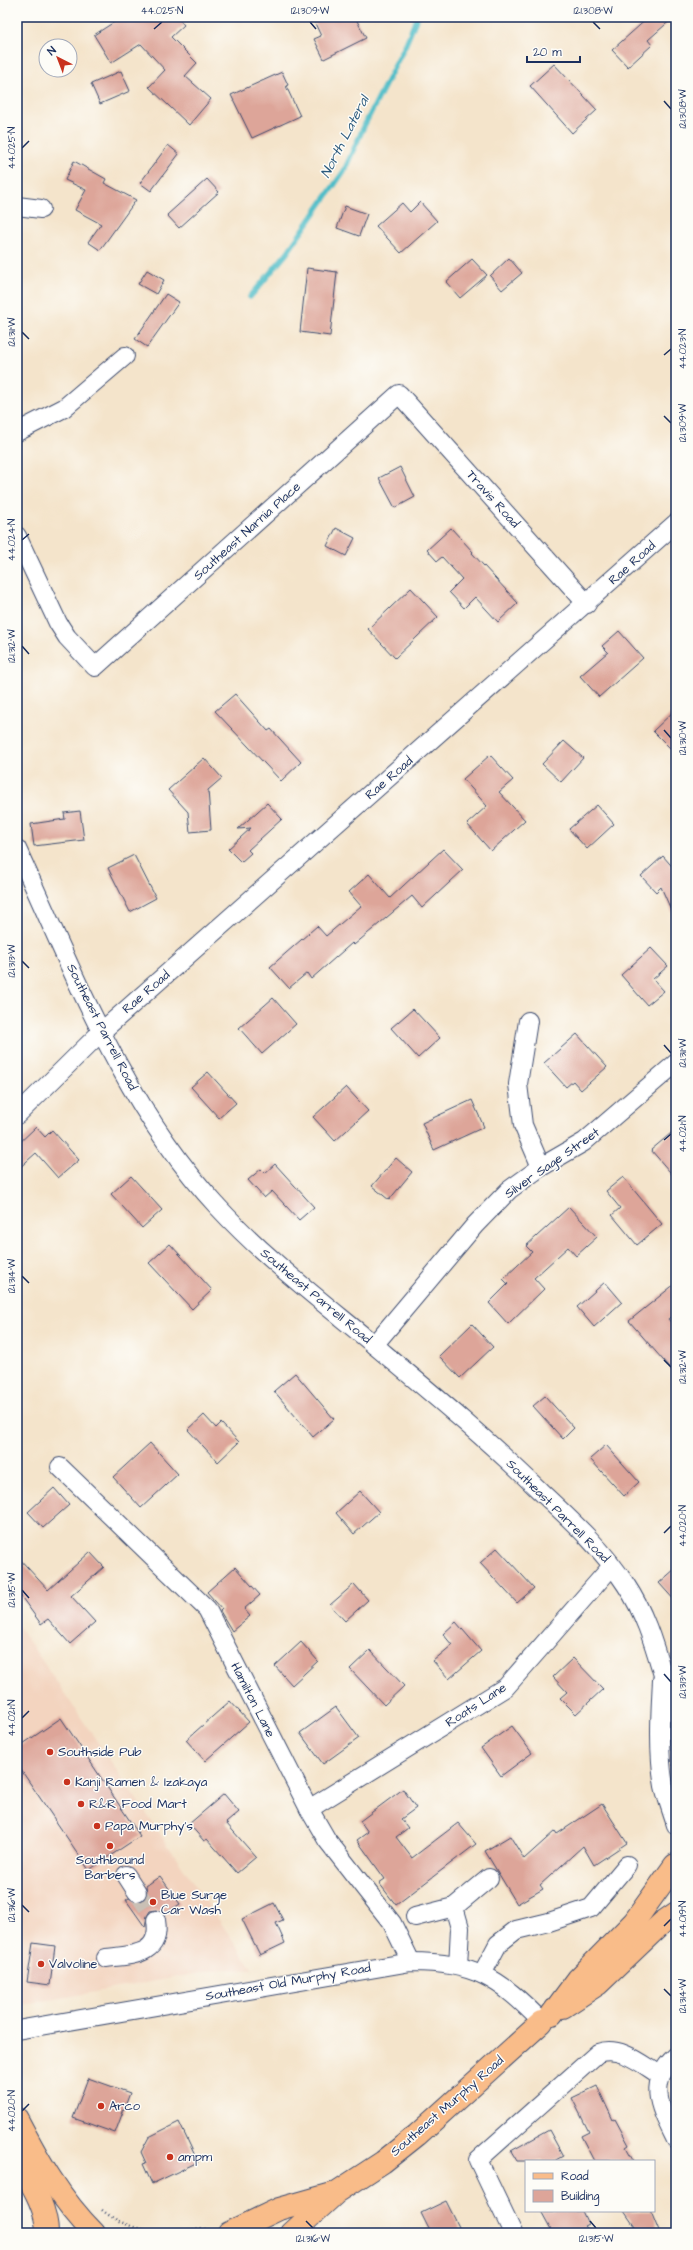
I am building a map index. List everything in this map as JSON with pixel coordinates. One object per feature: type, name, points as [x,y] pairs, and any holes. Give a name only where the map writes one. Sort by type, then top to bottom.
[{"type":"main road","name":"Southeast Murphy Road","points":[[547,2018],[578,1979],[634,1922],[676,1863]]},
{"type":"main road","name":"Southeast Murphy Road","points":[[292,2233],[337,2192],[400,2149],[547,2018],[591,1990],[663,1922],[676,1913]]},
{"type":"main road","points":[[17,2119],[52,2183],[73,2211],[94,2233]]},
{"type":"main road","points":[[17,2159],[43,2209],[47,2233]]},
{"type":"main road","name":"Southeast Murphy Road","points":[[220,2231],[279,2208],[337,2192]]},
{"type":"street","points":[[17,206],[41,209]]},
{"type":"street","points":[[17,432],[64,408],[125,356]]},
{"type":"street","name":"Travis Road","points":[[399,394],[587,604]]},
{"type":"street","name":"Southeast Narnia Place","points":[[17,536],[58,623],[67,637],[95,667],[399,394]]},
{"type":"street","name":"Rae Road","points":[[17,1115],[24,1097],[101,1032],[587,604],[676,523]]},
{"type":"street","name":"Southeast Parrell Road","points":[[17,849],[101,1032],[127,1080],[172,1151],[217,1206],[277,1266],[374,1345],[517,1468],[579,1529],[612,1566],[633,1596],[646,1621],[655,1644],[676,1714]]},
{"type":"street","points":[[528,1021],[518,1084],[523,1125],[541,1168]]},
{"type":"street","name":"Silver Sage Street","points":[[374,1345],[475,1226],[510,1190],[541,1168],[584,1142],[676,1064]]},
{"type":"street","name":"Hamilton Lane","points":[[60,1467],[207,1609],[309,1810],[327,1840],[392,1923],[411,1962]]},
{"type":"street","name":"Roats Lane","points":[[309,1810],[506,1687],[612,1566]]},
{"type":"street","name":"Southeast Parrell Road","points":[[663,1674],[660,1727],[663,1774],[666,1792],[676,1825]]},
{"type":"street","points":[[482,1974],[498,1944],[516,1930],[549,1922],[591,1908],[627,1865]]},
{"type":"street","points":[[126,1875],[137,1892]]},
{"type":"street","points":[[415,1916],[454,1907],[489,1878]]},
{"type":"street","points":[[454,1907],[460,1928],[458,1966]]},
{"type":"street","points":[[106,1958],[142,1953],[151,1946],[157,1927],[156,1920]]},
{"type":"street","name":"Southeast Old Murphy Road","points":[[17,2030],[411,1962],[440,1963],[458,1966],[482,1974],[497,1981],[547,2018]]},
{"type":"street","points":[[513,2233],[478,2160],[598,2053],[610,2050],[619,2052],[660,2075]]},
{"type":"street","points":[[676,2056],[660,2075],[658,2088],[660,2103],[676,2140]]},
{"type":"path","points":[[98,2207],[108,2215],[145,2231],[166,2233]]},
{"type":"path","points":[[17,2219],[19,2233]]},
{"type":"path","points":[[173,2233],[200,2228],[220,2231]]},
{"type":"shaded area","points":[[17,1624],[253,1970],[222,1969],[17,2006]]},
{"type":"building","points":[[122,17],[177,17],[184,25],[171,37],[197,63],[185,76],[211,99],[189,125],[149,87],[165,70],[141,44],[111,63],[94,35]]},
{"type":"building","points":[[312,17],[355,17],[366,38],[324,59],[314,39],[321,36]]},
{"type":"building","points":[[649,17],[674,17],[648,40],[652,45],[628,67],[612,50]]},
{"type":"building","points":[[554,64],[597,110],[572,133],[530,86]]},
{"type":"building","points":[[121,71],[130,91],[100,104],[91,84]]},
{"type":"building","points":[[282,72],[288,85],[286,86],[300,116],[252,138],[231,95]]},
{"type":"building","points":[[168,145],[179,154],[151,191],[140,183]]},
{"type":"building","points":[[74,161],[106,179],[104,183],[136,200],[100,250],[88,242],[101,224],[75,210],[86,190],[65,180]]},
{"type":"building","points":[[207,179],[219,192],[179,228],[167,215]]},
{"type":"building","points":[[420,202],[437,221],[401,253],[376,226],[402,203],[410,212]]},
{"type":"building","points":[[345,206],[367,214],[359,236],[337,228]]},
{"type":"building","points":[[509,258],[522,273],[502,290],[490,276]]},
{"type":"building","points":[[472,259],[487,275],[460,298],[446,282]]},
{"type":"building","points":[[307,268],[337,272],[330,336],[300,332]]},
{"type":"building","points":[[147,270],[164,280],[156,294],[138,284]]},
{"type":"building","points":[[166,294],[179,302],[147,347],[135,339]]},
{"type":"building","points":[[400,467],[415,497],[395,508],[379,478]]},
{"type":"building","points":[[336,528],[355,538],[346,556],[327,546]]},
{"type":"building","points":[[451,528],[518,603],[498,622],[475,597],[464,608],[449,592],[462,579],[442,557],[437,561],[427,550]]},
{"type":"building","points":[[411,588],[438,617],[395,658],[368,629]]},
{"type":"building","points":[[619,631],[643,658],[599,697],[580,676],[608,652],[602,646]]},
{"type":"building","points":[[235,694],[268,731],[271,729],[301,762],[281,781],[215,711]]},
{"type":"building","points":[[676,709],[676,754],[653,731]]},
{"type":"building","points":[[564,741],[583,758],[561,782],[542,764]]},
{"type":"building","points":[[490,755],[513,780],[499,792],[525,820],[491,851],[467,824],[487,806],[463,779]]},
{"type":"building","points":[[204,758],[222,778],[208,790],[211,830],[190,832],[188,812],[168,790]]},
{"type":"building","points":[[267,803],[282,819],[248,850],[251,853],[241,862],[228,849],[251,828],[238,829]]},
{"type":"building","points":[[597,805],[614,824],[587,849],[569,829]]},
{"type":"building","points":[[80,811],[84,840],[34,846],[31,824],[65,819],[64,813]]},
{"type":"building","points":[[443,849],[463,870],[422,908],[412,896],[354,945],[352,943],[311,979],[307,973],[289,988],[270,967],[317,926],[326,936],[361,906],[349,892],[369,874],[390,898]]},
{"type":"building","points":[[134,855],[156,898],[130,912],[108,868]]},
{"type":"building","points":[[663,856],[676,871],[676,921],[661,887],[656,892],[641,876]]},
{"type":"building","points":[[651,948],[668,966],[653,979],[664,991],[647,1005],[621,975]]},
{"type":"building","points":[[273,998],[296,1024],[262,1054],[239,1028]]},
{"type":"building","points":[[413,1009],[440,1038],[418,1058],[391,1028]]},
{"type":"building","points":[[577,1034],[607,1067],[581,1090],[573,1081],[566,1087],[544,1063]]},
{"type":"building","points":[[208,1072],[236,1103],[219,1118],[191,1087]]},
{"type":"building","points":[[346,1087],[368,1111],[335,1141],[313,1117]]},
{"type":"building","points":[[472,1100],[484,1127],[434,1150],[422,1123]]},
{"type":"building","points":[[36,1127],[45,1137],[52,1130],[79,1160],[58,1178],[36,1153],[17,1170],[17,1145]]},
{"type":"building","points":[[676,1129],[676,1179],[651,1150]]},
{"type":"building","points":[[396,1158],[412,1172],[389,1200],[372,1186]]},
{"type":"building","points":[[275,1164],[314,1207],[299,1220],[272,1191],[264,1198],[248,1180],[261,1169],[265,1173]]},
{"type":"building","points":[[131,1176],[162,1210],[142,1228],[111,1194]]},
{"type":"building","points":[[623,1177],[662,1224],[637,1245],[612,1215],[620,1208],[606,1191]]},
{"type":"building","points":[[569,1207],[597,1237],[576,1256],[568,1247],[534,1278],[544,1289],[508,1324],[489,1303],[508,1284],[503,1279],[532,1252],[526,1246]]},
{"type":"building","points":[[170,1244],[212,1290],[192,1309],[149,1263]]},
{"type":"building","points":[[605,1282],[622,1302],[594,1327],[577,1307]]},
{"type":"building","points":[[676,1283],[676,1312],[668,1319],[676,1328],[676,1375],[629,1321]]},
{"type":"building","points":[[472,1324],[493,1347],[460,1378],[439,1356]]},
{"type":"building","points":[[295,1373],[334,1419],[313,1437],[274,1391]]},
{"type":"building","points":[[545,1396],[574,1428],[563,1439],[533,1406]]},
{"type":"building","points":[[204,1415],[216,1428],[221,1423],[239,1442],[218,1462],[188,1430]]},
{"type":"building","points":[[150,1443],[178,1474],[141,1508],[113,1477]]},
{"type":"building","points":[[606,1445],[639,1482],[624,1496],[590,1459]]},
{"type":"building","points":[[54,1488],[69,1505],[43,1528],[28,1512]]},
{"type":"building","points":[[360,1491],[379,1512],[354,1534],[336,1513]]},
{"type":"building","points":[[497,1548],[534,1588],[517,1603],[480,1563]]},
{"type":"building","points":[[90,1552],[104,1567],[71,1596],[95,1622],[70,1644],[48,1619],[41,1624],[17,1591],[17,1556],[48,1590]]},
{"type":"building","points":[[235,1567],[260,1595],[244,1609],[250,1616],[232,1631],[220,1611],[222,1609],[207,1592]]},
{"type":"building","points":[[676,1568],[676,1602],[659,1583]]},
{"type":"building","points":[[354,1584],[368,1600],[345,1621],[330,1605]]},
{"type":"building","points":[[456,1622],[481,1651],[449,1679],[433,1661],[452,1645],[443,1634]]},
{"type":"building","points":[[301,1642],[318,1661],[292,1685],[275,1666]]},
{"type":"building","points":[[370,1650],[404,1686],[384,1705],[350,1669]]},
{"type":"building","points":[[573,1658],[603,1689],[576,1714],[560,1698],[567,1692],[553,1677]]},
{"type":"building","points":[[230,1701],[249,1722],[205,1761],[186,1740]]},
{"type":"building","points":[[336,1707],[359,1738],[323,1764],[300,1733]]},
{"type":"building","points":[[61,1718],[140,1836],[89,1870],[17,1764],[17,1748]]},
{"type":"building","points":[[512,1726],[532,1753],[501,1776],[481,1748]]},
{"type":"building","points":[[403,1789],[416,1808],[401,1819],[408,1828],[396,1837],[412,1858],[458,1823],[476,1844],[396,1905],[379,1883],[385,1879],[357,1840],[368,1832],[360,1821]]},
{"type":"building","points":[[224,1794],[239,1812],[226,1823],[256,1857],[237,1873],[207,1839],[204,1841],[189,1824]]},
{"type":"building","points":[[602,1804],[627,1843],[594,1865],[583,1846],[540,1885],[543,1889],[517,1904],[485,1851],[510,1836],[524,1859],[555,1831],[557,1834]]},
{"type":"building","name":"Blue Surge Car Wash","points":[[160,1876],[180,1904],[165,1914],[156,1910],[150,1911],[147,1916],[145,1927],[126,1900],[129,1898],[137,1902],[143,1901],[147,1892],[146,1886]]},
{"type":"building","points":[[274,1903],[283,1920],[276,1923],[285,1943],[260,1955],[242,1919]]},
{"type":"building","name":"Valvoline","points":[[33,1943],[55,1946],[50,1985],[27,1982]]},
{"type":"building","name":"Arco","points":[[88,2078],[130,2093],[115,2133],[73,2118]]},
{"type":"building","points":[[597,2086],[613,2120],[615,2119],[629,2145],[626,2147],[633,2160],[593,2160],[581,2136],[589,2132],[572,2098]]},
{"type":"building","name":"ampm","points":[[179,2122],[198,2162],[152,2184],[143,2164],[146,2163],[141,2152],[149,2137]]},
{"type":"building","points":[[549,2130],[563,2156],[556,2160],[517,2161],[511,2151]]},
{"type":"building","points":[[446,2201],[460,2229],[452,2233],[431,2233],[421,2213]]},
{"type":"building","points":[[542,2212],[582,2212],[588,2224],[584,2226],[590,2233],[553,2233]]},
{"type":"building","points":[[625,2212],[651,2212],[660,2233],[639,2233]]},
{"type":"waterway","name":"North Lateral","points":[[250,297],[287,253],[344,171],[365,124],[405,46],[417,17]]},
{"type":"tunnel","points":[[137,1892],[156,1920]]},
{"type":"place","name":"Southside Pub","points":[[50,1752]]},
{"type":"place","name":"Kanji Ramen & Izakaya","points":[[67,1782]]},
{"type":"place","name":"R&R Food Mart","points":[[81,1804]]},
{"type":"place","name":"Papa Murphy's","points":[[97,1826]]},
{"type":"place","name":"Southbound Barbers","points":[[110,1846]]},
{"type":"place","name":"Blue Surge Car Wash","points":[[153,1902]]},
{"type":"place","name":"Valvoline","points":[[41,1964]]},
{"type":"place","name":"Arco","points":[[101,2106]]},
{"type":"place","name":"ampm","points":[[170,2157]]}]
